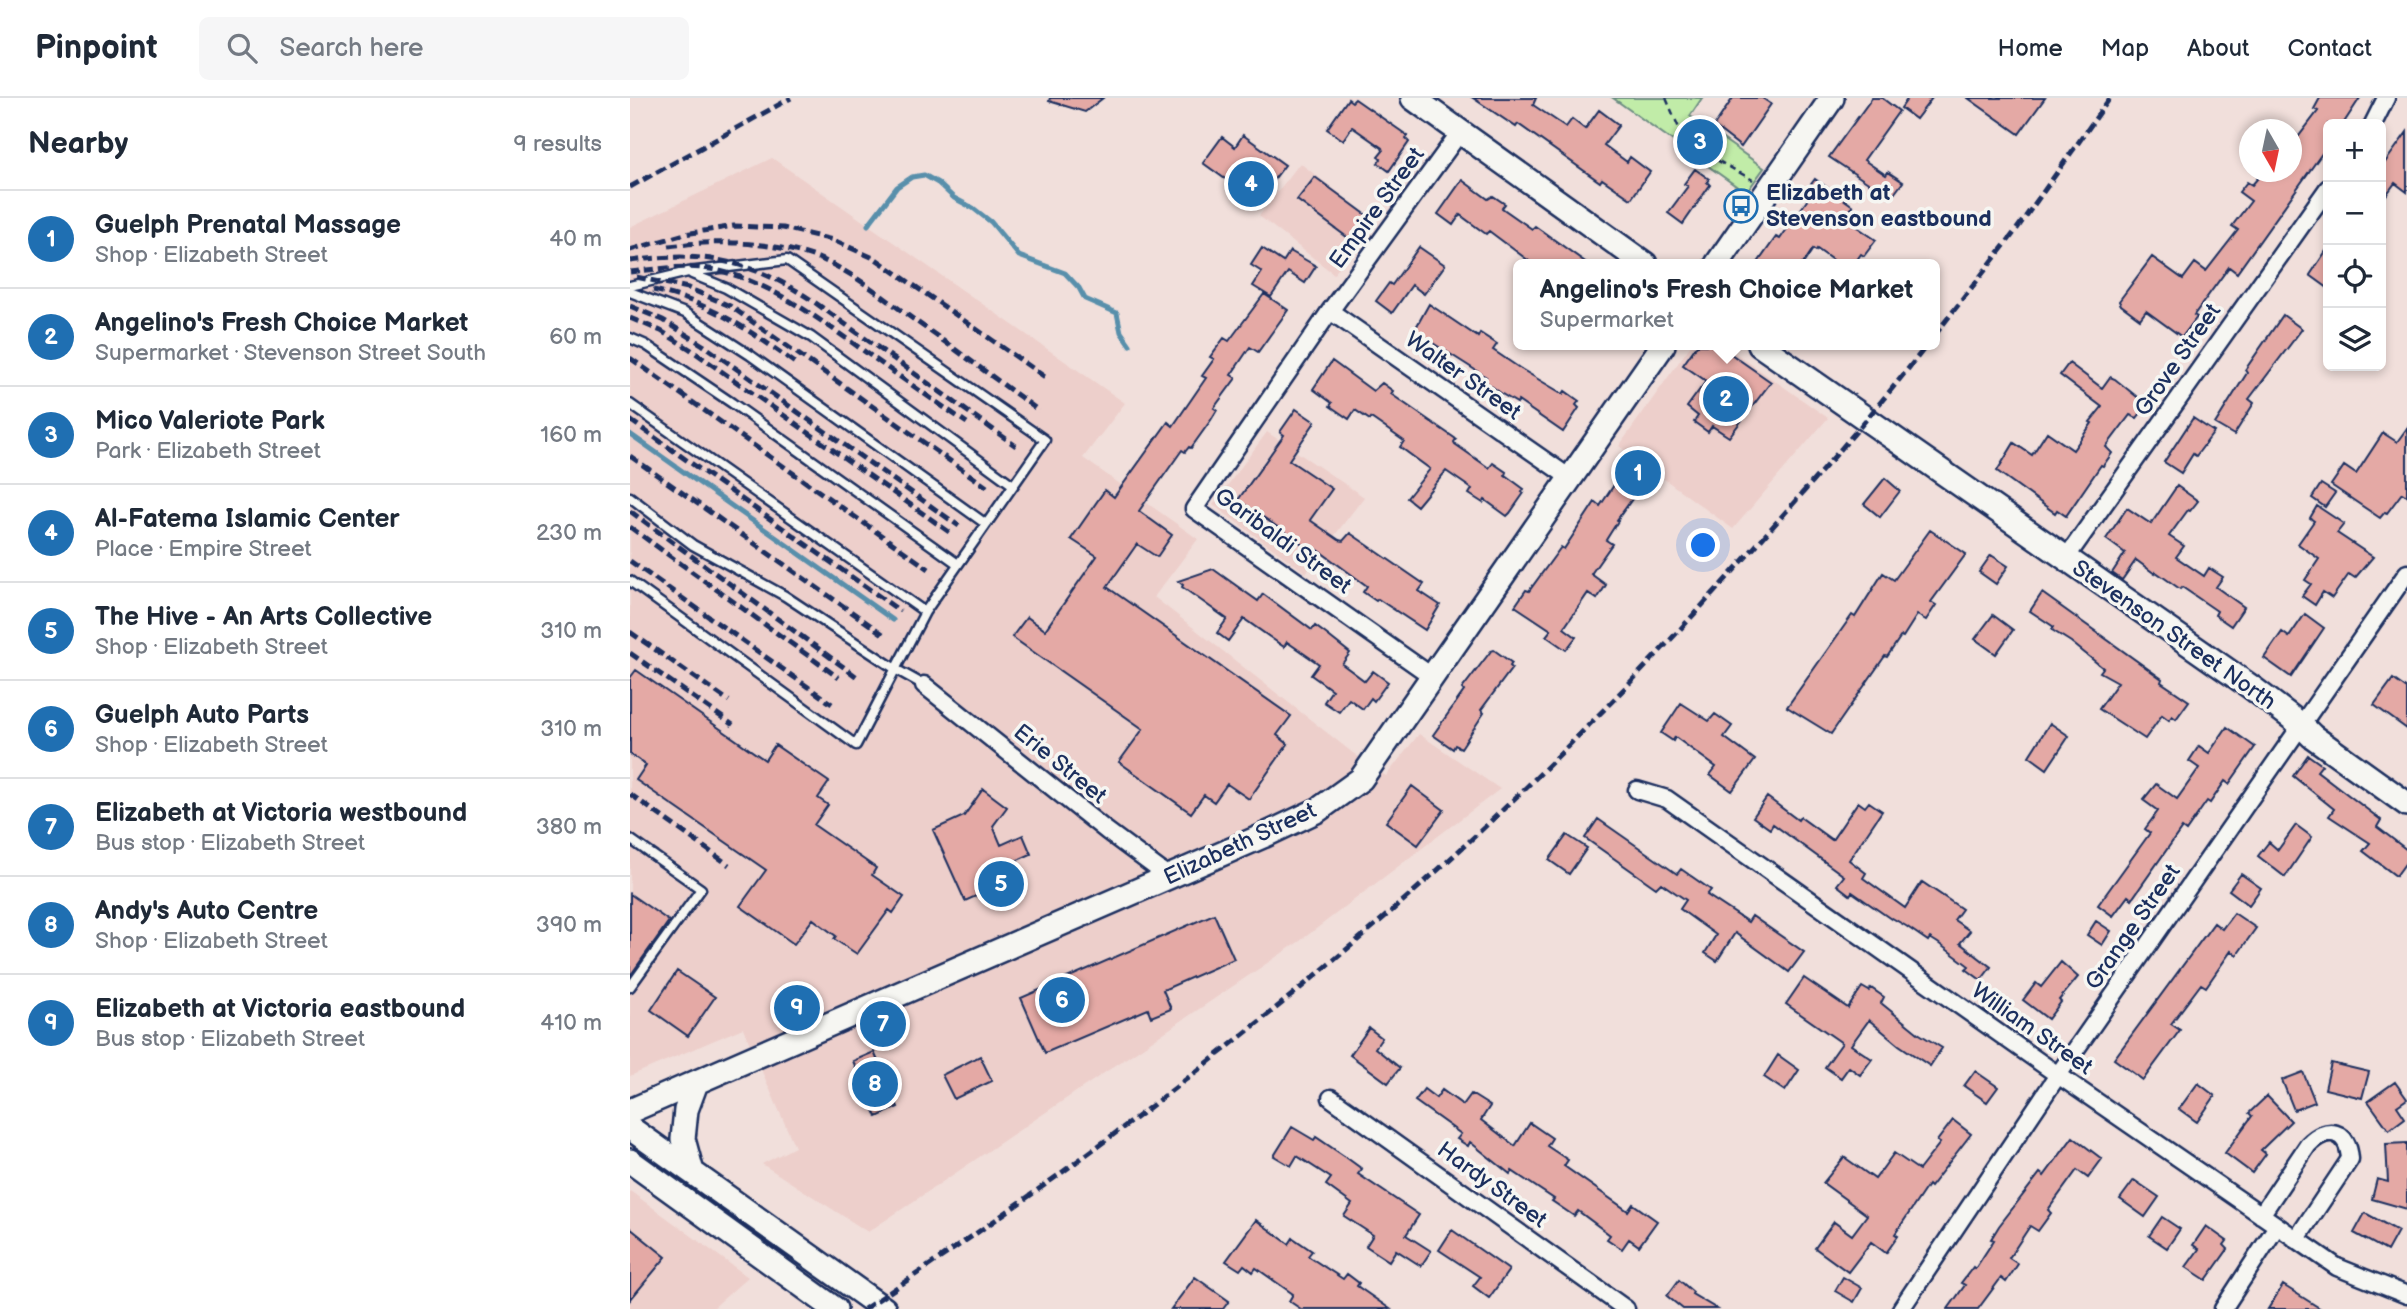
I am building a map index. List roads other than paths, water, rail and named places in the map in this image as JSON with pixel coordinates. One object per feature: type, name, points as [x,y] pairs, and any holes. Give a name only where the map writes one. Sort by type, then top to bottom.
[{"type":"main road","points":[[1413,98],[1639,259]]},
{"type":"main road","points":[[1720,259],[1832,98]]},
{"type":"main road","name":"Elizabeth Street","points":[[630,1111],[1318,810],[1361,779],[1660,350]]},
{"type":"main road","name":"Stevenson Street North","points":[[1767,350],[2251,687],[2312,736],[2407,804]]},
{"type":"main road","points":[[692,1172],[683,1139],[687,1110],[696,1083]]},
{"type":"main road","points":[[630,1128],[883,1309]]},
{"type":"main road","points":[[630,1161],[835,1309]]},
{"type":"street","points":[[2376,119],[2386,98]]},
{"type":"street","name":"Empire Street","points":[[1330,311],[1460,132]]},
{"type":"street","name":"Grove Street","points":[[2066,558],[2323,195]]},
{"type":"street","name":"Walter Street","points":[[1330,311],[1570,478]]},
{"type":"street","name":"Garibaldi Street","points":[[1330,311],[1195,509],[1433,677]]},
{"type":"street","name":"Grange Street","points":[[1900,1309],[2057,1075],[2407,573]]},
{"type":"street","name":"Erie Street","points":[[924,685],[1169,877]]},
{"type":"street","name":"William Street","points":[[1637,790],[1667,799],[2057,1075],[2337,1268],[2407,1295]]},
{"type":"street","name":"Hardy Street","points":[[1331,1098],[1626,1309]]},
{"type":"street","points":[[2261,1215],[2317,1135],[2330,1131],[2343,1137],[2349,1147],[2350,1159],[2296,1240]]},
{"type":"street","points":[[2223,1309],[2277,1226]]},
{"type":"lane","points":[[630,286],[688,272],[787,260],[1045,440],[925,612],[856,745],[630,581]]},
{"type":"lane","points":[[688,272],[726,288],[811,337],[1013,485]]},
{"type":"lane","points":[[630,292],[685,313],[750,355],[986,524]]},
{"type":"lane","points":[[630,338],[646,345],[732,403],[958,564]]},
{"type":"lane","points":[[630,404],[925,612]]},
{"type":"lane","points":[[630,497],[693,545],[785,596],[924,685]]},
{"type":"lane","points":[[630,839],[701,889],[630,987]]},
{"type":"waterway","points":[[868,225],[897,187],[912,177],[924,175],[991,222],[1019,256],[1065,273],[1085,299],[1117,313],[1121,332],[1130,345]]},
{"type":"waterway","points":[[630,434],[893,620]]},
{"type":"railway","points":[[630,187],[791,98]]},
{"type":"railway","points":[[1940,328],[2014,233],[2110,98]]},
{"type":"railway","points":[[630,250],[685,234],[734,226],[783,228],[833,240],[876,259],[1045,377]]},
{"type":"railway","points":[[669,246],[744,243],[782,248],[818,258],[867,286],[1039,411]]},
{"type":"railway","points":[[630,261],[680,257],[724,261],[787,285],[1016,446]]},
{"type":"railway","points":[[630,272],[705,268],[735,275],[772,291],[807,311],[967,423]]},
{"type":"railway","points":[[636,277],[688,288],[730,306],[987,487]]},
{"type":"railway","points":[[653,290],[674,295],[711,310],[795,363]]},
{"type":"railway","points":[[630,306],[663,320],[703,345],[959,526]]},
{"type":"railway","points":[[630,318],[661,331],[690,349],[952,534]]},
{"type":"railway","points":[[864,1309],[1006,1212],[1145,1111],[1347,949],[1459,851],[1595,718],[1683,626],[1829,463],[1923,350]]},
{"type":"railway","points":[[630,358],[929,569]]},
{"type":"railway","points":[[630,420],[900,611]]},
{"type":"railway","points":[[630,456],[883,634]]},
{"type":"railway","points":[[630,511],[860,679]]},
{"type":"railway","points":[[630,527],[839,678]]},
{"type":"railway","points":[[630,561],[832,704]]},
{"type":"railway","points":[[630,632],[729,701]]},
{"type":"railway","points":[[630,653],[733,725]]},
{"type":"railway","points":[[630,794],[729,865]]},
{"type":"place","name":"Mico Valeriote Park","points":[[1700,142]]},
{"type":"place","name":"Al-Fatema Islamic Center","points":[[1251,184]]},
{"type":"place","name":"Elizabeth at Stevenson eastbound","points":[[1741,206]]},
{"type":"place","name":"Angelino's Fresh Choice Market","points":[[1726,399]]},
{"type":"place","name":"Guelph Prenatal Massage","points":[[1638,473]]},
{"type":"place","name":"The Hive - An Arts Collective","points":[[1001,884]]},
{"type":"place","name":"Guelph Auto Parts","points":[[1062,1000]]},
{"type":"place","name":"Elizabeth at Victoria eastbound","points":[[797,1008]]},
{"type":"place","name":"Elizabeth at Victoria westbound","points":[[883,1024]]},
{"type":"place","name":"Andy's Auto Centre","points":[[875,1084]]}]
